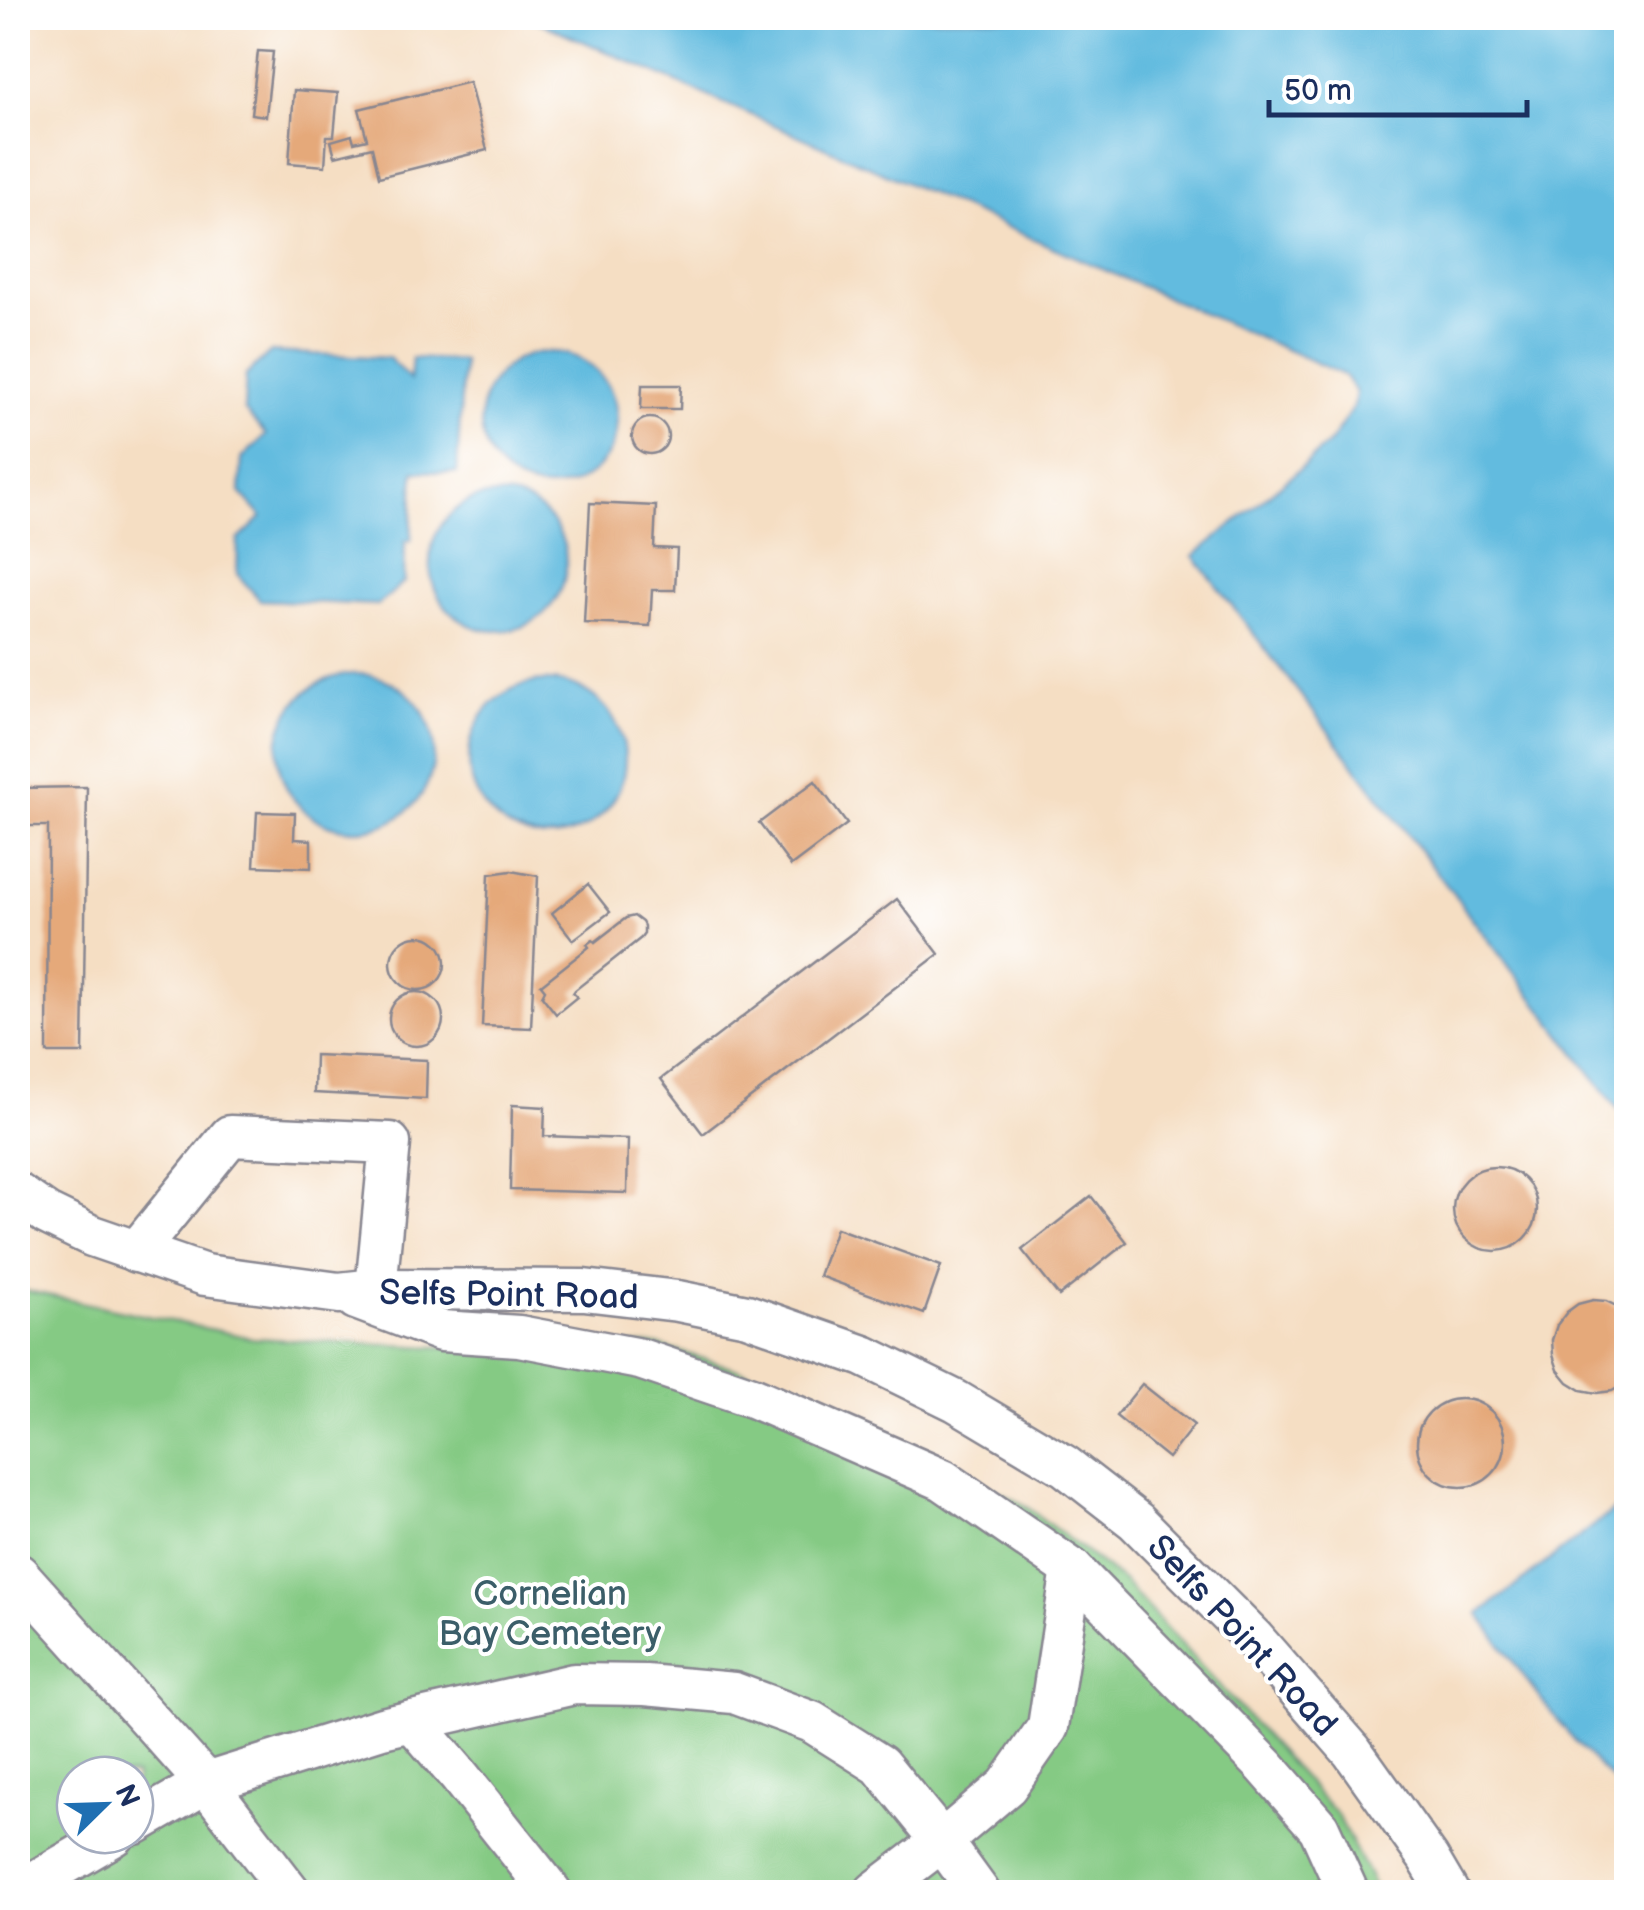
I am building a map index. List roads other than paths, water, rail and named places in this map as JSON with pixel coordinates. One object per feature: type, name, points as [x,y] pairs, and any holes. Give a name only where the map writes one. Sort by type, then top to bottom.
[{"type":"street","points":[[136,1252],[230,1136],[390,1143],[357,1291],[440,1331],[519,1336],[640,1359],[752,1396],[943,1480],[1072,1569],[1265,1766],[1319,1828],[1346,1891]]},
{"type":"street","name":"Selfs Point Road","points":[[18,1194],[47,1214],[92,1236],[205,1275],[357,1291],[584,1290],[678,1301],[747,1314],[864,1356],[956,1401],[1065,1466],[1136,1521],[1254,1638],[1352,1751],[1448,1892]]},
{"type":"street","points":[[875,1892],[1007,1786],[1048,1727],[1072,1569]]},
{"type":"street","points":[[18,1574],[206,1783],[290,1892]]},
{"type":"street","points":[[155,1812],[206,1783],[382,1728],[574,1684],[646,1685],[734,1693],[812,1722],[880,1765],[979,1892]]},
{"type":"street","points":[[412,1721],[551,1892]]},
{"type":"street","points":[[30,1882],[79,1855]]},
{"type":"water","points":[[530,18],[1626,18],[1626,1119],[1194,556],[1331,441],[1354,406],[1356,392],[1344,375]]},
{"type":"water","points":[[271,352],[389,358],[410,380],[412,358],[463,361],[457,473],[414,471],[411,541],[405,541],[404,582],[378,605],[260,600],[237,574],[238,540],[262,517],[240,492],[242,458],[266,435],[244,410],[246,375]]},
{"type":"water","points":[[549,352],[575,357],[597,372],[612,394],[617,420],[612,446],[597,468],[575,483],[549,488],[523,483],[501,468],[486,446],[481,420],[486,394],[501,372],[523,357]]},
{"type":"water","points":[[498,495],[524,500],[546,515],[561,537],[566,563],[561,589],[546,611],[524,626],[498,631],[472,626],[450,611],[435,589],[430,563],[435,537],[450,515],[472,500]]},
{"type":"water","points":[[356,674],[386,680],[411,697],[428,722],[434,752],[428,782],[411,807],[386,824],[356,830],[326,824],[301,807],[284,782],[278,752],[284,722],[301,697],[326,680]]},
{"type":"water","points":[[547,681],[577,686],[602,704],[620,729],[625,759],[620,789],[602,814],[577,832],[547,837],[517,832],[492,814],[474,789],[469,759],[474,729],[492,704],[517,686]]},
{"type":"water","points":[[1626,1501],[1626,1793],[1566,1730],[1479,1614]]},
{"type":"park label","name":"Cornelian Bay Cemetery","points":[[550,1613]]}]
